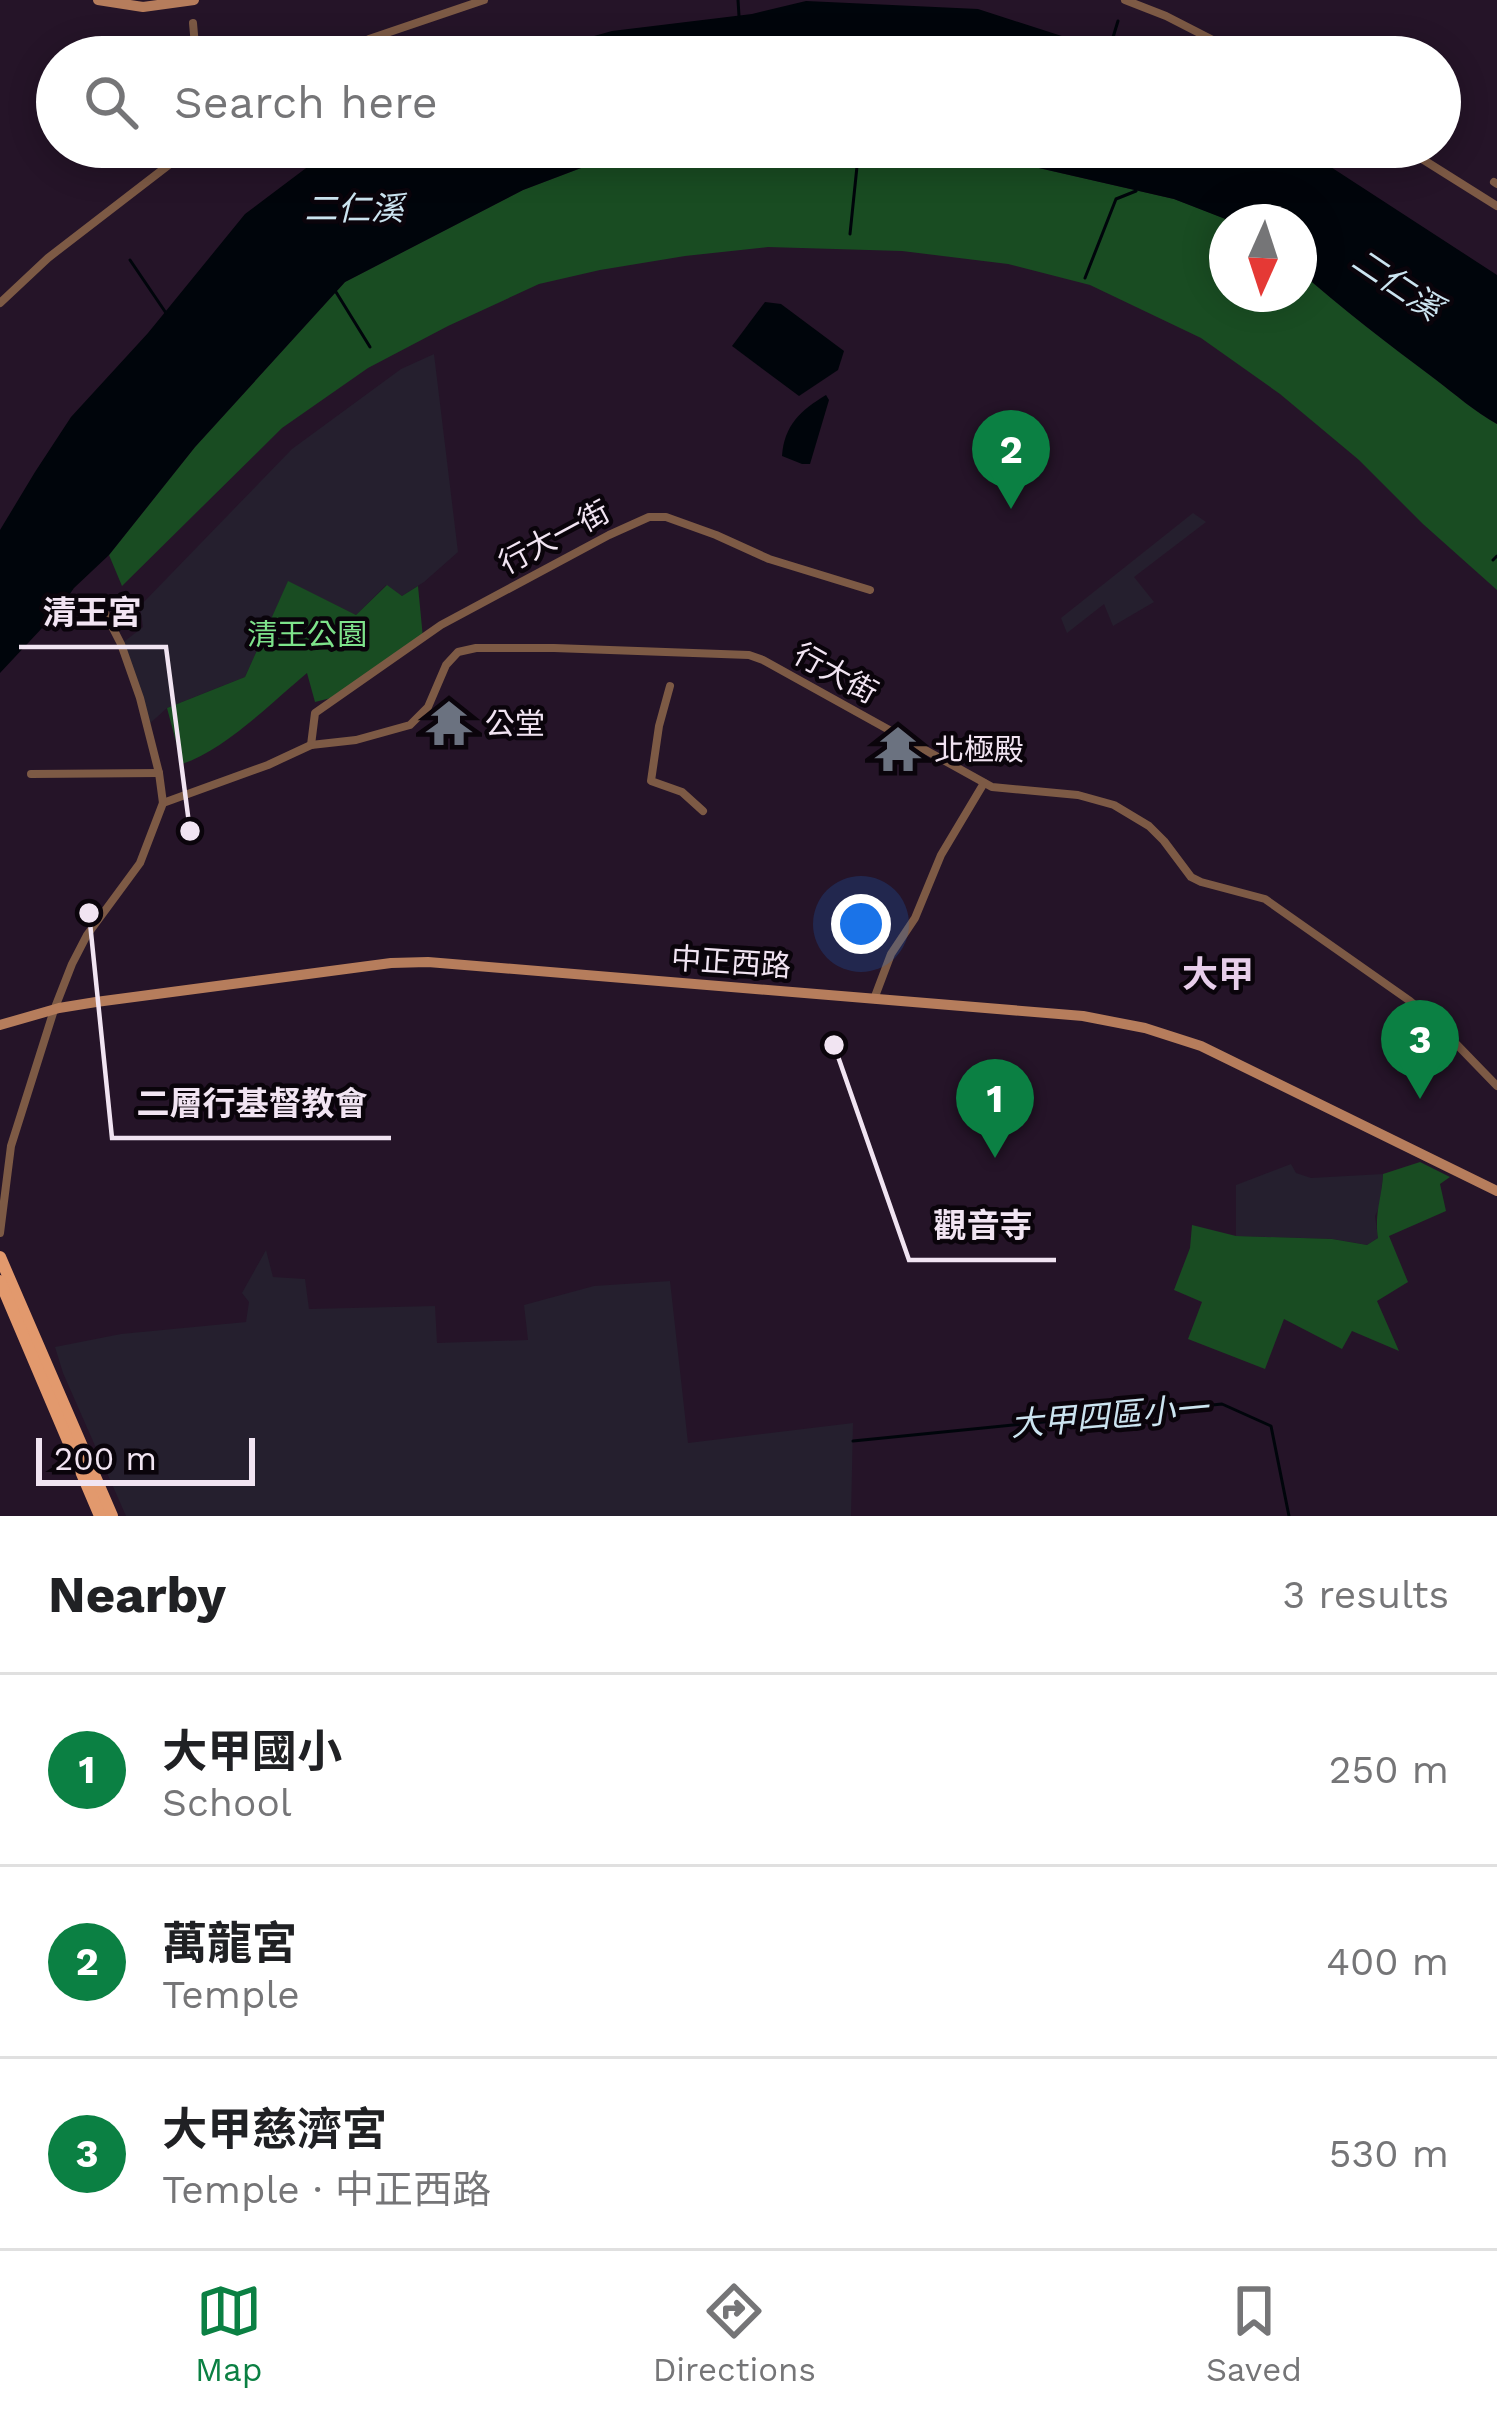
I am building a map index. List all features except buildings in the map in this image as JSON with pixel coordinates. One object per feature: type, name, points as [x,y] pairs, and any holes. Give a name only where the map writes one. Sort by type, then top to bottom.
[{"type":"main road","points":[[0,1257],[112,1516]]},
{"type":"main road","points":[[0,1281],[100,1516]]},
{"type":"street","points":[[98,0],[143,8],[194,0]]},
{"type":"street","points":[[378,36],[484,0]]},
{"type":"street","points":[[1125,0],[1205,36]]},
{"type":"street","points":[[193,23],[194,36]]},
{"type":"street","points":[[0,303],[164,168]]},
{"type":"street","points":[[1436,168],[1497,206]]},
{"type":"street","name":"行大一街","points":[[311,745],[315,713],[412,643],[649,517],[666,517],[769,559],[869,590]]},
{"type":"street","points":[[0,1233],[10,1146],[54,1010],[87,935],[140,863],[163,803],[127,662],[104,610]]},
{"type":"street","name":"行大街","points":[[163,803],[311,745],[356,740],[410,725],[434,698],[446,665],[458,652],[554,648],[748,655],[984,783],[1003,790],[1078,795],[1130,814],[1164,841],[1191,877],[1264,899],[1410,1001],[1497,1086]]},
{"type":"street","points":[[670,686],[651,781],[682,792],[703,811]]},
{"type":"street","points":[[31,774],[159,773]]},
{"type":"street","points":[[874,999],[881,975],[915,918],[940,855],[984,783]]},
{"type":"street","name":"中正西路","points":[[0,1025],[54,1010],[407,962],[1083,1016],[1163,1033],[1218,1053],[1497,1191]]},
{"type":"shaded area","points":[[434,354],[458,552],[402,596],[386,585],[356,615],[288,582],[245,677],[167,708],[147,726],[121,644],[143,627],[140,606],[292,449],[401,369]]},
{"type":"shaded area","points":[[1193,513],[1206,522],[1134,577],[1154,602],[1113,626],[1104,604],[1067,633],[1061,618]]},
{"type":"shaded area","points":[[1291,1164],[1296,1173],[1311,1178],[1383,1174],[1375,1216],[1378,1238],[1367,1245],[1236,1236],[1236,1185]]},
{"type":"shaded area","points":[[266,1250],[273,1277],[305,1279],[309,1309],[435,1306],[437,1343],[528,1340],[524,1305],[594,1286],[670,1281],[688,1443],[853,1423],[851,1516],[126,1516],[55,1347],[121,1334],[246,1322],[249,1302],[242,1293]]},
{"type":"green space","points":[[581,168],[1039,168],[1174,199],[1209,213],[1209,312],[1317,312],[1317,286],[1497,424],[1497,590],[1359,460],[1280,394],[1201,338],[1090,285],[1008,264],[902,251],[768,247],[685,256],[539,284],[448,326],[368,368],[282,428],[122,586],[109,555],[195,447],[345,282],[523,190]]},
{"type":"green space","name":"清王公園","points":[[288,581],[356,615],[387,585],[402,596],[418,586],[423,638],[339,696],[315,702],[307,673],[231,737],[182,764],[167,708],[245,677]]},
{"type":"green space","points":[[1420,1162],[1450,1177],[1440,1184],[1446,1211],[1389,1236],[1408,1282],[1377,1301],[1399,1351],[1352,1331],[1342,1349],[1284,1319],[1265,1369],[1188,1339],[1202,1302],[1174,1290],[1190,1248],[1192,1225],[1236,1236],[1367,1245],[1378,1238],[1383,1174]]},
{"type":"water","points":[[806,1],[978,9],[1062,36],[594,36],[752,14]]},
{"type":"water","name":"二仁溪","points":[[306,168],[581,168],[523,190],[345,282],[195,447],[109,555],[0,673],[0,530],[71,417],[148,333],[245,214]]},
{"type":"water","name":"二仁溪","points":[[1039,168],[1332,168],[1497,275],[1497,424],[1317,286],[1317,204],[1209,204],[1209,213],[1174,199]]},
{"type":"water","points":[[765,302],[781,304],[844,351],[838,370],[799,396],[732,346]]},
{"type":"water","points":[[826,395],[829,400],[810,464],[782,456],[795,420]]},
{"type":"waterway","points":[[738,0],[739,16]]},
{"type":"waterway","points":[[1113,36],[1118,21]]},
{"type":"waterway","points":[[850,234],[857,168]]},
{"type":"waterway","points":[[1085,278],[1116,199],[1136,191]]},
{"type":"waterway","points":[[130,260],[166,313]]},
{"type":"waterway","points":[[336,292],[370,347]]},
{"type":"waterway","points":[[1493,560],[1497,556]]},
{"type":"waterway","name":"大甲四區小一","points":[[853,1441],[1222,1404],[1271,1426],[1289,1516]]},
{"type":"place","name":"萬龍宮","points":[[1011,509]]},
{"type":"place","name":"公堂","points":[[449,723]]},
{"type":"place","name":"北極殿","points":[[898,749]]},
{"type":"place","name":"清王宮","points":[[190,831]]},
{"type":"place","name":"二層行基督教會","points":[[89,913]]},
{"type":"place","name":"觀音寺","points":[[834,1045]]},
{"type":"place","name":"大甲慈濟宮","points":[[1420,1099]]},
{"type":"place","name":"大甲國小","points":[[995,1158]]},
{"type":"district","name":"大甲","points":[[1218,975]]}]
